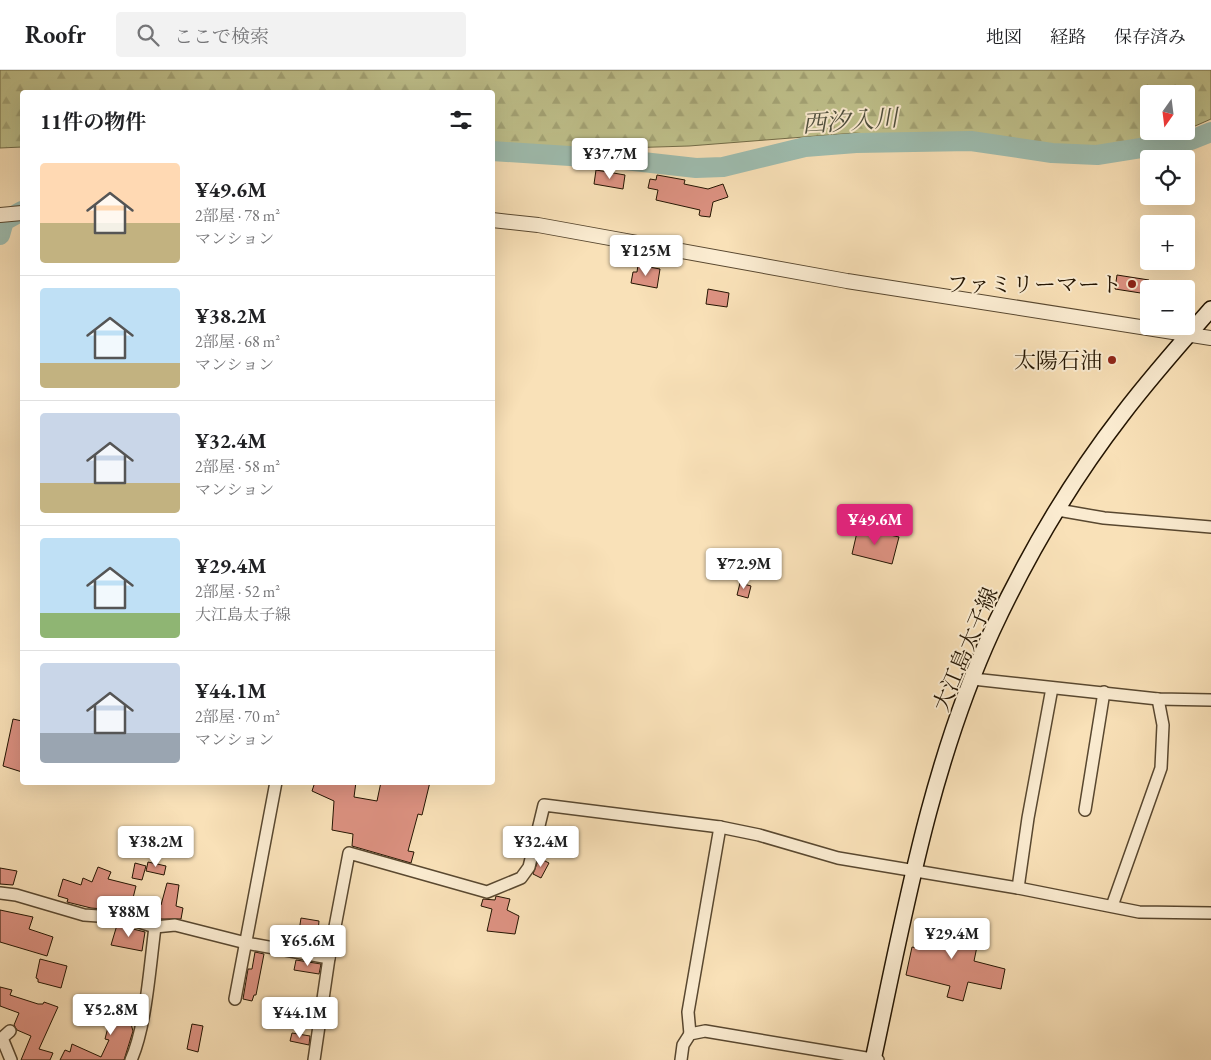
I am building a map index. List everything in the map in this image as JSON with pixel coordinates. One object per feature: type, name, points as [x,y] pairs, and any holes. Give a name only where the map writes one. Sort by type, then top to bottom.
[{"type":"main road","name":"大江島太子線","points":[[1195,327],[1211,308]]},
{"type":"main road","name":"大江島太子線","points":[[874,1060],[914,872],[946,755],[973,679],[996,623],[1034,550],[1058,510],[1121,415],[1188,335]]},
{"type":"street","points":[[0,215],[20,213]]},
{"type":"street","points":[[495,220],[538,225],[874,286],[1140,327]]},
{"type":"street","points":[[1194,335],[1211,338]]},
{"type":"street","points":[[1058,510],[1104,518],[1211,526]]},
{"type":"street","points":[[973,679],[1158,698],[1211,700]]},
{"type":"street","points":[[1018,888],[1031,800],[1052,688]]},
{"type":"street","points":[[1085,810],[1104,692]]},
{"type":"street","points":[[1112,906],[1161,768],[1163,725],[1158,698]]},
{"type":"street","points":[[235,999],[275,785]]},
{"type":"street","points":[[314,1060],[329,958],[348,853],[487,892],[521,878],[530,867],[544,804],[720,827],[758,835],[838,858],[1018,888],[1139,912],[1211,913]]},
{"type":"street","points":[[681,1060],[683,1045],[690,1034],[688,1012],[720,827]]},
{"type":"street","points":[[0,893],[16,895],[84,914],[127,918],[155,927],[175,925],[246,943],[329,958]]},
{"type":"street","points":[[131,1060],[135,1051],[145,1003],[155,927]]},
{"type":"street","points":[[10,1031],[2,1038],[11,1060]]},
{"type":"street","points":[[690,1034],[705,1031],[874,1060]]},
{"type":"green space","points":[[0,70],[1211,70],[1211,119],[1195,126],[1195,85],[1140,85],[1140,140],[1149,140],[1082,153],[855,133],[689,146],[495,152],[495,90],[20,90],[20,147],[0,148]]},
{"type":"building","points":[[596,170],[625,175],[623,189],[594,184]]},
{"type":"building","points":[[657,175],[685,180],[684,184],[708,189],[723,184],[728,197],[713,202],[710,217],[701,216],[699,215],[700,210],[656,200],[658,190],[648,188],[650,179],[656,180]]},
{"type":"building","points":[[638,265],[660,269],[657,288],[631,283],[633,272],[637,272]]},
{"type":"building","points":[[1117,275],[1149,280],[1140,280],[1140,293],[1115,289]]},
{"type":"building","points":[[708,289],[729,293],[727,307],[706,304]]},
{"type":"building","points":[[858,528],[899,537],[892,564],[852,554]]},
{"type":"building","points":[[740,583],[751,586],[748,598],[737,595]]},
{"type":"building","points":[[13,719],[20,721],[20,771],[3,766]]},
{"type":"building","points":[[314,785],[356,785],[354,797],[377,801],[380,785],[429,785],[422,815],[418,814],[408,851],[414,852],[411,863],[352,846],[353,834],[332,830],[334,801],[312,791]]},
{"type":"building","points":[[539,858],[549,863],[541,878],[533,874]]},
{"type":"building","points":[[148,862],[166,866],[164,875],[146,871]]},
{"type":"building","points":[[135,863],[146,866],[142,880],[132,878]]},
{"type":"building","points":[[98,867],[111,872],[108,879],[136,886],[133,898],[161,905],[167,883],[179,885],[176,906],[183,908],[181,919],[156,919],[128,911],[91,908],[67,902],[68,899],[58,896],[63,879],[81,885],[83,878],[92,882]]},
{"type":"building","points":[[0,868],[17,871],[13,885],[0,884]]},
{"type":"building","points":[[496,896],[510,899],[507,910],[519,916],[515,934],[487,931],[492,909],[481,906],[483,899],[495,900]]},
{"type":"building","points":[[0,910],[33,917],[29,929],[53,937],[47,956],[0,942]]},
{"type":"building","points":[[301,918],[319,921],[318,932],[326,933],[323,949],[271,940],[273,929],[299,931]]},
{"type":"building","points":[[927,920],[980,932],[974,961],[1005,969],[1001,989],[968,982],[963,1001],[947,997],[950,986],[906,975],[912,947],[921,949]]},
{"type":"building","points":[[117,925],[145,932],[142,951],[111,945]]},
{"type":"building","points":[[255,952],[264,954],[256,995],[254,995],[252,1001],[243,999],[248,969],[252,969]]},
{"type":"building","points":[[40,959],[67,966],[61,988],[38,982],[36,978]]},
{"type":"building","points":[[296,960],[321,964],[319,974],[294,970]]},
{"type":"building","points":[[0,987],[12,990],[10,995],[38,1004],[43,1004],[44,1002],[58,1007],[39,1049],[53,1053],[50,1060],[21,1060],[31,1036],[17,1030],[14,1025],[19,1013],[0,1006]]},
{"type":"building","points":[[121,995],[138,998],[131,1024],[133,1031],[124,1060],[60,1060],[65,1050],[70,1052],[72,1044],[101,1057],[109,1040],[105,1039],[110,1019],[116,1020]]},
{"type":"building","points":[[192,1024],[203,1026],[198,1052],[187,1049]]},
{"type":"building","points":[[292,1033],[310,1036],[309,1045],[290,1041]]},
{"type":"waterway","name":"西汐入川","points":[[495,151],[616,159],[696,168],[723,167],[805,147],[856,143],[971,141],[1052,153],[1097,155],[1191,140],[1211,132]]},
{"type":"waterway","name":"西汐入川","points":[[0,235],[4,221],[20,212]]},
{"type":"place","name":"ファミリーマート","points":[[1132,284]]},
{"type":"place","name":"太陽石油","points":[[1112,360]]}]
